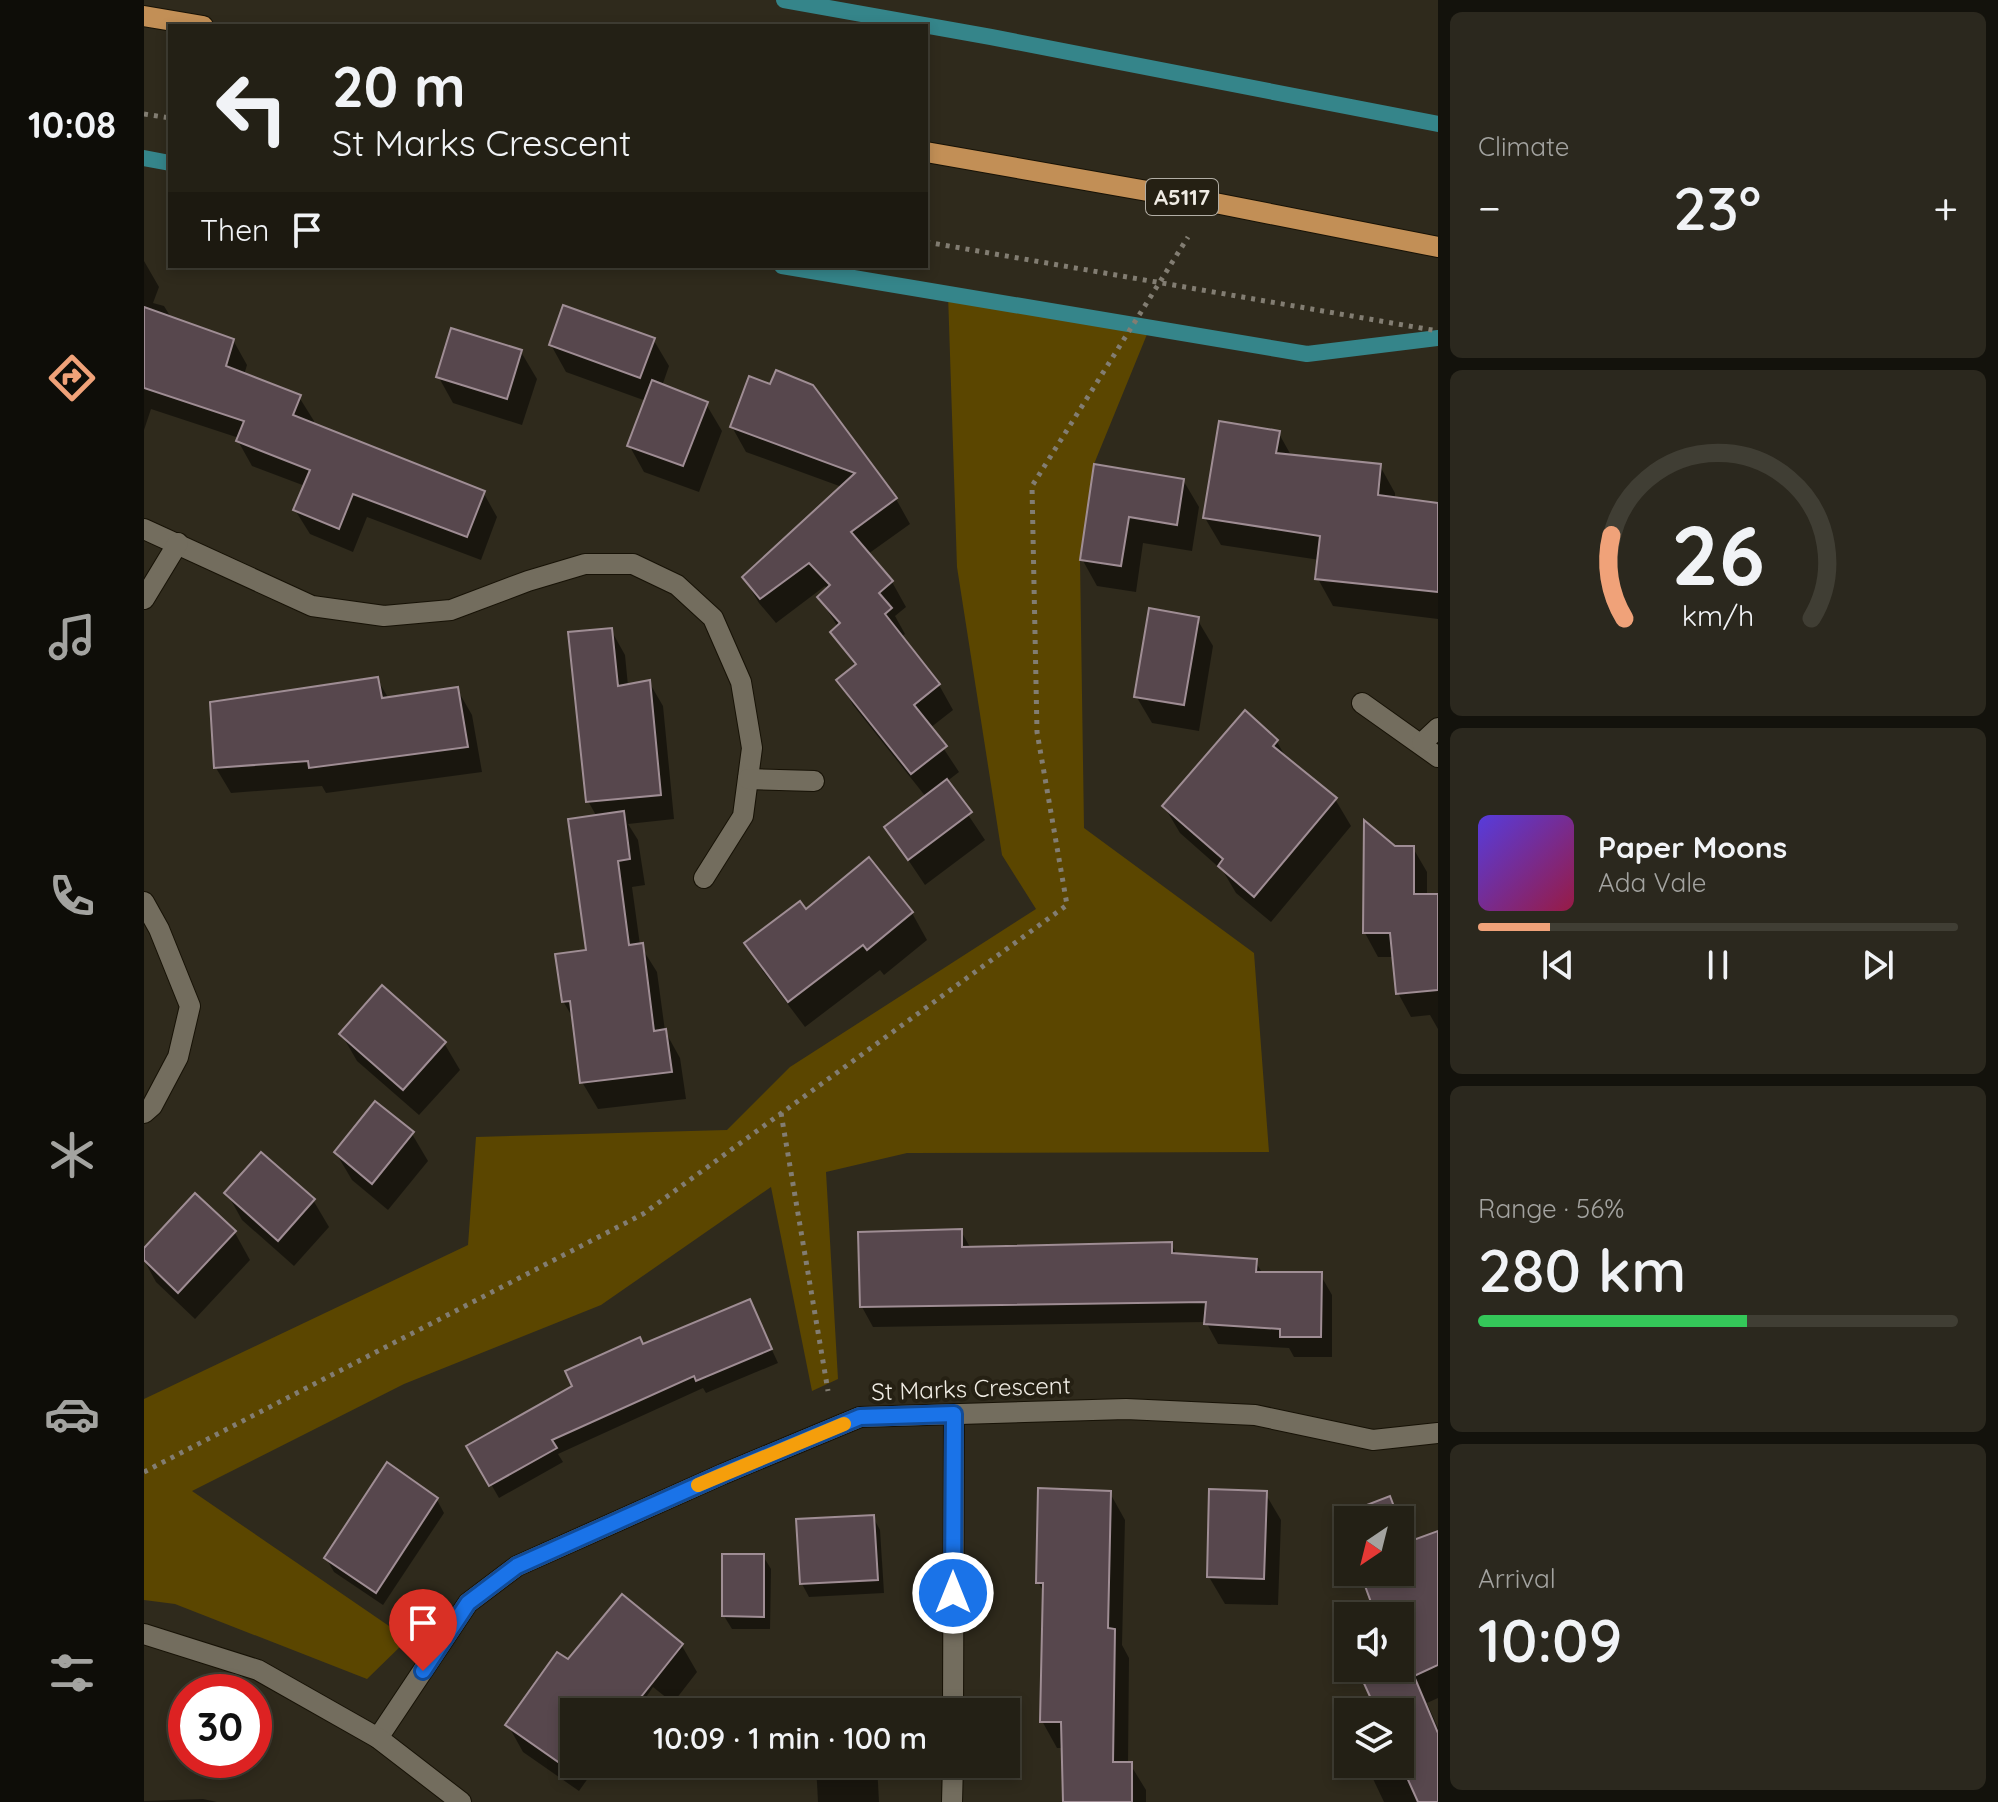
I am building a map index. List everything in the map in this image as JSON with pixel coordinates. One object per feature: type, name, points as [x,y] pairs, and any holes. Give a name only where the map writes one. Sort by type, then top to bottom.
[{"type":"main road","points":[[144,16],[191,24]]},
{"type":"main road","name":"A5117","points":[[928,152],[1210,202],[1438,247]]},
{"type":"street","points":[[144,529],[312,606],[384,616],[451,610],[528,581],[585,564],[633,564],[677,585],[713,618],[741,682],[752,748],[743,816],[704,878]]},
{"type":"street","points":[[144,599],[178,543]]},
{"type":"street","points":[[1362,703],[1438,757]]},
{"type":"street","points":[[1422,743],[1438,728]]},
{"type":"street","points":[[748,779],[814,781]]},
{"type":"street","points":[[144,902],[159,929],[190,1006],[178,1057],[152,1106],[144,1113]]},
{"type":"street","name":"St Marks Crescent","points":[[378,1738],[468,1603],[517,1566],[860,1417],[1126,1409],[1255,1415],[1373,1440],[1438,1433]]},
{"type":"street","points":[[953,1698],[954,1414]]},
{"type":"street","points":[[144,1634],[258,1670],[378,1738],[461,1802]]},
{"type":"street","points":[[952,1802],[953,1778]]},
{"type":"path","points":[[144,114],[168,118]]},
{"type":"path","points":[[144,1472],[643,1214],[1067,905],[1037,732],[1032,486],[1210,202]]},
{"type":"path","points":[[928,242],[1438,329]]},
{"type":"path","points":[[781,1113],[834,1428]]},
{"type":"shaded area","points":[[948,294],[1150,327],[1094,464],[1080,560],[1084,828],[1254,953],[1269,1152],[907,1153],[826,1172],[838,1379],[812,1391],[771,1187],[601,1305],[404,1384],[192,1491],[408,1639],[367,1679],[175,1604],[144,1600],[144,1399],[468,1245],[476,1137],[727,1130],[790,1067],[1036,909],[1002,855],[957,567]]},
{"type":"building","points":[[563,305],[655,338],[640,378],[549,345]]},
{"type":"building","points":[[144,307],[234,339],[226,366],[301,395],[293,415],[485,491],[467,537],[353,494],[339,529],[293,510],[310,470],[236,441],[244,421],[144,388]]},
{"type":"building","points":[[451,328],[522,350],[507,399],[436,377]]},
{"type":"building","points":[[776,370],[813,385],[897,498],[851,532],[893,581],[879,593],[892,608],[885,614],[940,684],[914,705],[947,746],[911,774],[836,680],[856,664],[830,632],[840,623],[817,597],[830,585],[809,563],[760,599],[742,577],[855,473],[730,427],[749,376],[770,384]]},
{"type":"building","points":[[652,380],[708,402],[683,466],[627,446]]},
{"type":"building","points":[[1219,421],[1280,431],[1276,453],[1381,464],[1378,495],[1438,503],[1438,592],[1315,579],[1320,536],[1203,518]]},
{"type":"building","points":[[1094,464],[1184,479],[1177,525],[1129,517],[1121,566],[1080,560]]},
{"type":"building","points":[[1149,608],[1199,617],[1184,705],[1134,697]]},
{"type":"building","points":[[612,628],[618,686],[650,680],[661,795],[586,802],[568,632]]},
{"type":"building","points":[[378,677],[382,698],[458,687],[468,747],[309,768],[308,761],[214,768],[210,702]]},
{"type":"building","points":[[1245,710],[1278,740],[1273,746],[1337,798],[1254,897],[1218,866],[1223,859],[1162,806]]},
{"type":"building","points":[[947,779],[972,812],[908,860],[884,827]]},
{"type":"building","points":[[624,811],[630,859],[618,861],[629,945],[643,943],[654,1031],[666,1029],[672,1072],[580,1083],[570,1001],[562,1002],[555,954],[586,950],[568,819]]},
{"type":"building","points":[[1364,820],[1395,846],[1414,846],[1414,894],[1438,894],[1438,990],[1396,994],[1390,933],[1363,933]]},
{"type":"building","points":[[869,857],[913,912],[867,950],[863,945],[788,1002],[744,943],[800,901],[806,909]]},
{"type":"building","points":[[382,985],[446,1042],[403,1090],[339,1034]]},
{"type":"building","points":[[375,1101],[414,1132],[372,1184],[334,1152]]},
{"type":"building","points":[[261,1152],[315,1199],[278,1241],[224,1193]]},
{"type":"building","points":[[195,1193],[236,1231],[178,1293],[144,1260],[144,1248]]},
{"type":"building","points":[[962,1229],[962,1247],[1172,1242],[1172,1253],[1257,1259],[1256,1272],[1322,1272],[1321,1337],[1280,1337],[1280,1329],[1204,1324],[1206,1302],[860,1307],[858,1232]]},
{"type":"building","points":[[750,1299],[772,1349],[696,1381],[694,1376],[552,1440],[557,1448],[489,1486],[466,1446],[572,1386],[565,1371],[640,1337],[643,1344]]},
{"type":"building","points":[[387,1462],[438,1498],[376,1593],[324,1558]]},
{"type":"building","points":[[1038,1488],[1111,1491],[1108,1628],[1115,1629],[1113,1762],[1132,1762],[1132,1802],[1063,1802],[1061,1722],[1040,1722],[1043,1583],[1036,1583]]},
{"type":"building","points":[[1209,1489],[1267,1491],[1264,1579],[1207,1577]]},
{"type":"building","points":[[1390,1496],[1394,1506],[1364,1506]]},
{"type":"building","points":[[874,1515],[878,1580],[800,1584],[796,1519]]},
{"type":"building","points":[[1438,1531],[1438,1665],[1414,1676],[1414,1602],[1371,1602],[1365,1586],[1414,1586],[1414,1540]]},
{"type":"building","points":[[722,1554],[764,1554],[764,1617],[722,1616]]},
{"type":"building","points":[[622,1594],[683,1644],[640,1698],[560,1698],[560,1763],[505,1725],[557,1652],[568,1659]]},
{"type":"building","points":[[1414,1676],[1438,1733],[1438,1802],[1418,1802],[1407,1778],[1414,1778],[1414,1698],[1371,1698],[1363,1682],[1414,1682]]},
{"type":"waterway","points":[[784,0],[918,24]]},
{"type":"waterway","points":[[928,26],[1438,124]]},
{"type":"waterway","points":[[144,158],[168,163]]},
{"type":"waterway","points":[[794,268],[1307,354],[1438,338]]},
{"type":"slow traffic","points":[[698,1485],[844,1424]]},
{"type":"route","points":[[423,1671],[468,1603],[517,1566],[860,1417],[954,1414],[953,1593]]}]
